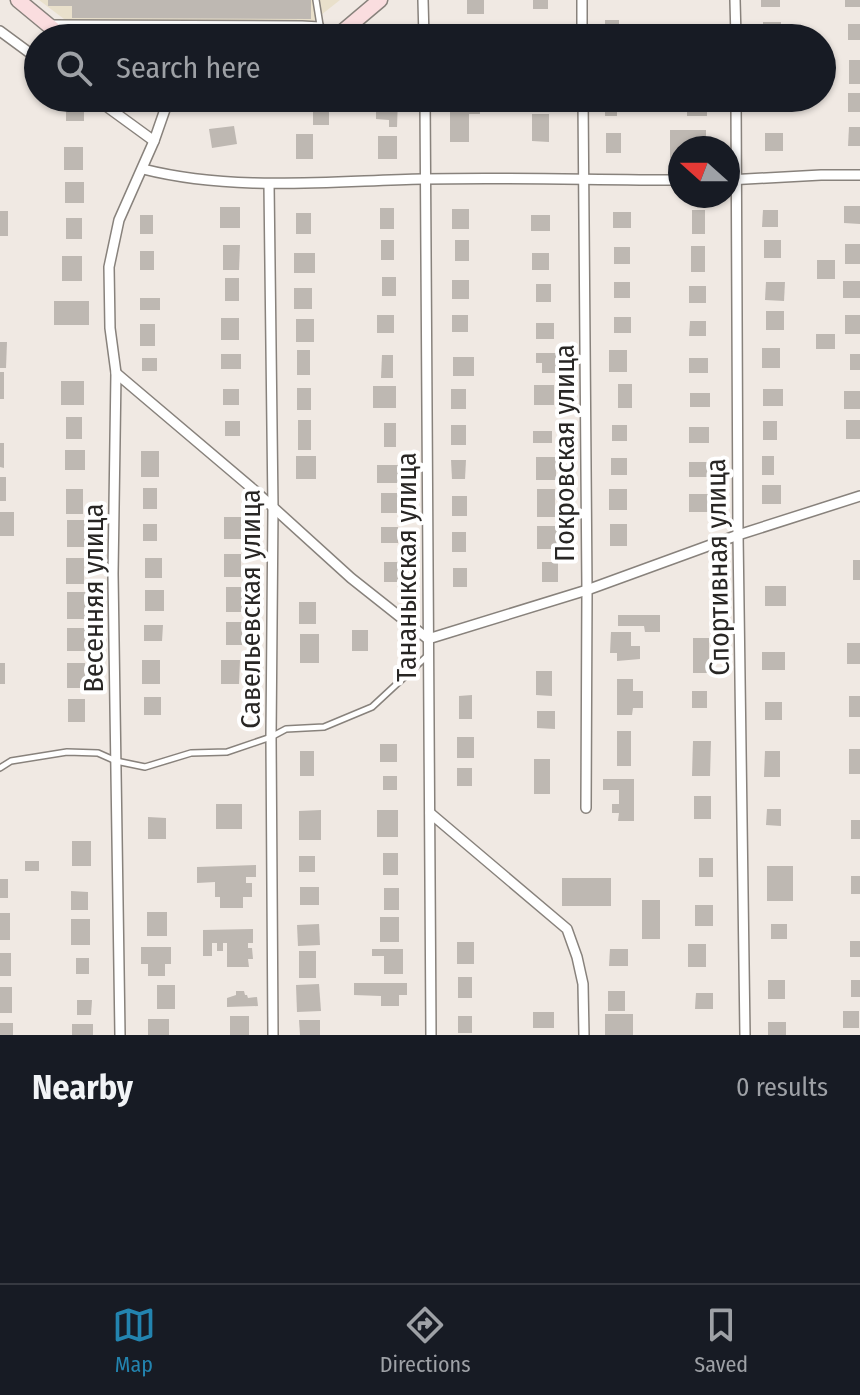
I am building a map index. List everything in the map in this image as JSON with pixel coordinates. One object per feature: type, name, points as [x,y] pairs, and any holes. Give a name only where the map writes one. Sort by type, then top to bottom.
[{"type":"main road","points":[[18,0],[46,23]]},
{"type":"main road","points":[[350,24],[380,0]]},
{"type":"street","points":[[423,0],[424,24]]},
{"type":"street","points":[[582,0],[582,24]]},
{"type":"street","points":[[735,0],[736,24]]},
{"type":"street","points":[[0,31],[24,49]]},
{"type":"street","points":[[114,112],[154,141]]},
{"type":"street","name":"Весенняя улица","points":[[120,1035],[113,574],[116,373],[110,328],[109,267],[119,220],[143,169],[164,112]]},
{"type":"street","name":"Тананыкская улица","points":[[425,112],[431,1035]]},
{"type":"street","name":"Покровская улица","points":[[583,112],[586,808]]},
{"type":"street","name":"Спортивная улица","points":[[735,112],[735,136]]},
{"type":"street","points":[[143,169],[175,177],[269,184],[427,179],[668,180]]},
{"type":"street","points":[[740,180],[860,175]]},
{"type":"street","name":"Савельевская улица","points":[[269,184],[273,508],[273,1035]]},
{"type":"street","name":"Спортивная улица","points":[[733,208],[745,1035]]},
{"type":"street","points":[[116,373],[351,578],[428,639],[587,590],[738,535],[860,496]]},
{"type":"street","points":[[430,813],[567,929],[583,984],[584,1035]]},
{"type":"lane","points":[[316,0],[320,24]]},
{"type":"lane","points":[[46,23],[183,24]]},
{"type":"lane","points":[[0,768],[11,761],[67,752],[98,753],[116,761],[145,767],[191,753],[227,752],[286,729],[324,727],[372,707],[428,655]]},
{"type":"shaded area","points":[[39,0],[340,0],[310,24],[71,24]]},
{"type":"building","points":[[48,0],[311,0],[311,19],[72,18],[72,6],[48,6]]},
{"type":"building","points":[[467,0],[484,0],[484,14],[467,14]]},
{"type":"building","points":[[533,0],[548,0],[548,9],[533,9]]},
{"type":"building","points":[[761,0],[780,0],[780,7],[761,7]]},
{"type":"building","points":[[845,0],[860,0],[860,7],[845,7]]},
{"type":"building","points":[[605,20],[619,20],[619,24],[605,24]]},
{"type":"building","points":[[848,24],[860,24],[860,40],[848,40]]},
{"type":"building","points":[[849,60],[860,60],[860,84],[849,84]]},
{"type":"building","points":[[848,93],[860,93],[860,112],[848,112]]},
{"type":"building","points":[[66,112],[84,112],[84,121],[66,121]]},
{"type":"building","points":[[313,112],[329,112],[329,125],[313,125]]},
{"type":"building","points":[[376,112],[398,112],[397,127],[389,127],[389,120],[376,119]]},
{"type":"building","points":[[450,112],[480,112],[469,114],[469,142],[450,142]]},
{"type":"building","points":[[605,112],[617,112],[617,116],[605,116]]},
{"type":"building","points":[[687,112],[707,112],[707,116],[687,116]]},
{"type":"building","points":[[532,114],[549,114],[549,142],[532,141]]},
{"type":"building","points":[[234,126],[237,144],[212,148],[209,129]]},
{"type":"building","points":[[849,127],[860,127],[860,146],[848,146]]},
{"type":"building","points":[[670,130],[706,130],[706,136],[670,136]]},
{"type":"building","points":[[606,133],[621,133],[621,153],[606,153]]},
{"type":"building","points":[[765,133],[783,133],[783,151],[765,151]]},
{"type":"building","points":[[296,134],[313,134],[313,159],[296,159]]},
{"type":"building","points":[[378,136],[397,136],[397,159],[378,159]]},
{"type":"building","points":[[64,147],[83,147],[83,170],[64,170]]},
{"type":"building","points":[[65,182],[84,182],[84,203],[65,203]]},
{"type":"building","points":[[844,206],[860,206],[860,224],[844,223]]},
{"type":"building","points":[[220,207],[240,207],[240,228],[220,228]]},
{"type":"building","points":[[380,208],[394,208],[394,229],[380,229]]},
{"type":"building","points":[[452,209],[469,209],[469,229],[452,229]]},
{"type":"building","points":[[692,210],[705,210],[705,234],[692,234]]},
{"type":"building","points":[[763,210],[778,210],[778,227],[762,227]]},
{"type":"building","points":[[0,211],[8,211],[8,236],[0,236]]},
{"type":"building","points":[[613,212],[631,212],[631,228],[613,228]]},
{"type":"building","points":[[296,213],[311,213],[311,234],[296,234]]},
{"type":"building","points":[[140,215],[153,215],[153,234],[140,234]]},
{"type":"building","points":[[531,215],[550,215],[550,231],[531,231]]},
{"type":"building","points":[[66,218],[82,218],[82,239],[66,239]]},
{"type":"building","points":[[381,240],[394,240],[394,260],[381,260]]},
{"type":"building","points":[[455,240],[469,240],[469,261],[455,261]]},
{"type":"building","points":[[764,240],[781,240],[781,258],[764,258]]},
{"type":"building","points":[[845,244],[860,244],[860,264],[845,264]]},
{"type":"building","points":[[223,245],[240,245],[239,270],[223,270]]},
{"type":"building","points":[[691,246],[705,246],[705,272],[691,272]]},
{"type":"building","points":[[614,247],[630,247],[630,264],[614,264]]},
{"type":"building","points":[[140,251],[154,251],[154,270],[140,270]]},
{"type":"building","points":[[294,253],[315,253],[315,273],[294,273]]},
{"type":"building","points":[[532,253],[549,253],[549,270],[532,270]]},
{"type":"building","points":[[62,256],[82,256],[82,281],[62,281]]},
{"type":"building","points":[[817,260],[835,260],[835,279],[817,279]]},
{"type":"building","points":[[382,277],[396,277],[396,296],[382,296]]},
{"type":"building","points":[[225,278],[239,278],[239,301],[225,301]]},
{"type":"building","points":[[452,280],[469,280],[469,299],[452,299]]},
{"type":"building","points":[[843,281],[860,281],[860,298],[843,298]]},
{"type":"building","points":[[614,282],[630,282],[630,298],[614,298]]},
{"type":"building","points":[[766,282],[785,282],[784,301],[765,300]]},
{"type":"building","points":[[536,284],[551,284],[551,302],[536,302]]},
{"type":"building","points":[[689,286],[706,286],[706,303],[689,303]]},
{"type":"building","points":[[294,288],[312,288],[312,309],[294,309]]},
{"type":"building","points":[[140,298],[160,298],[160,310],[140,310]]},
{"type":"building","points":[[54,301],[89,301],[89,325],[54,325]]},
{"type":"building","points":[[766,311],[784,311],[784,330],[766,330]]},
{"type":"building","points":[[377,315],[394,315],[394,333],[377,333]]},
{"type":"building","points":[[452,315],[468,315],[468,332],[452,332]]},
{"type":"building","points":[[845,315],[860,315],[860,334],[845,334]]},
{"type":"building","points":[[614,317],[631,317],[631,333],[614,333]]},
{"type":"building","points":[[221,318],[239,318],[239,340],[221,340]]},
{"type":"building","points":[[296,319],[314,319],[314,342],[296,342]]},
{"type":"building","points":[[690,321],[706,321],[706,336],[689,336]]},
{"type":"building","points":[[536,323],[554,323],[554,339],[536,339]]},
{"type":"building","points":[[140,324],[155,324],[155,346],[140,346]]},
{"type":"building","points":[[816,334],[835,334],[835,349],[816,349]]},
{"type":"building","points":[[0,342],[7,342],[6,368],[0,368]]},
{"type":"building","points":[[762,348],[780,348],[780,368],[762,368]]},
{"type":"building","points":[[297,350],[310,350],[310,375],[297,375]]},
{"type":"building","points":[[609,350],[627,350],[627,372],[609,372]]},
{"type":"building","points":[[536,353],[556,353],[556,373],[542,373],[542,363],[536,363]]},
{"type":"building","points":[[221,354],[241,354],[241,369],[221,369]]},
{"type":"building","points":[[850,354],[860,354],[860,370],[850,370]]},
{"type":"building","points":[[382,355],[393,355],[393,378],[381,378]]},
{"type":"building","points":[[453,357],[474,357],[474,376],[453,376]]},
{"type":"building","points":[[142,358],[157,358],[157,371],[142,371]]},
{"type":"building","points":[[689,358],[708,358],[708,373],[689,373]]},
{"type":"building","points":[[0,372],[4,372],[4,399],[0,399]]},
{"type":"building","points":[[61,381],[84,381],[84,405],[61,405]]},
{"type":"building","points":[[618,384],[632,384],[632,408],[618,408]]},
{"type":"building","points":[[534,385],[554,385],[554,405],[534,405]]},
{"type":"building","points":[[373,386],[396,386],[396,408],[373,408]]},
{"type":"building","points":[[297,388],[311,388],[311,410],[297,410]]},
{"type":"building","points":[[223,389],[239,389],[239,405],[223,405]]},
{"type":"building","points":[[451,389],[466,389],[466,409],[451,409]]},
{"type":"building","points":[[763,389],[783,389],[783,406],[763,406]]},
{"type":"building","points":[[844,391],[860,391],[860,409],[844,409]]},
{"type":"building","points":[[690,393],[710,393],[710,407],[690,407]]},
{"type":"building","points":[[66,417],[82,417],[82,439],[66,439]]},
{"type":"building","points":[[298,420],[311,420],[311,450],[298,450]]},
{"type":"building","points":[[846,420],[860,420],[860,439],[846,439]]},
{"type":"building","points":[[225,421],[240,421],[240,436],[225,436]]},
{"type":"building","points":[[763,421],[777,421],[777,440],[763,440]]},
{"type":"building","points":[[384,423],[396,423],[396,447],[384,447]]},
{"type":"building","points":[[451,425],[466,425],[466,445],[451,445]]},
{"type":"building","points":[[612,425],[627,425],[627,441],[612,441]]},
{"type":"building","points":[[689,427],[709,427],[709,443],[689,443]]},
{"type":"building","points":[[533,431],[552,431],[552,443],[533,443]]},
{"type":"building","points":[[0,443],[4,443],[4,468],[0,467]]},
{"type":"building","points":[[65,450],[85,450],[85,470],[65,470]]},
{"type":"building","points":[[141,451],[159,451],[159,477],[141,477]]},
{"type":"building","points":[[296,456],[316,456],[316,479],[296,479]]},
{"type":"building","points":[[762,456],[774,456],[774,475],[762,475]]},
{"type":"building","points":[[536,457],[556,457],[556,480],[536,480]]},
{"type":"building","points":[[611,458],[627,458],[627,475],[611,475]]},
{"type":"building","points":[[451,460],[466,460],[465,479],[452,479]]},
{"type":"building","points":[[689,462],[708,462],[708,477],[689,477]]},
{"type":"building","points":[[377,465],[398,465],[398,483],[377,483]]},
{"type":"building","points":[[0,477],[6,477],[6,501],[0,501]]},
{"type":"building","points":[[762,485],[781,485],[781,504],[762,504]]},
{"type":"building","points":[[143,488],[157,488],[157,509],[143,509]]},
{"type":"building","points":[[66,489],[83,489],[83,514],[66,514]]},
{"type":"building","points":[[537,489],[555,489],[555,517],[537,517]]},
{"type":"building","points":[[609,489],[627,489],[627,510],[609,510]]},
{"type":"building","points":[[381,493],[399,493],[399,513],[381,513]]},
{"type":"building","points":[[689,494],[709,494],[709,512],[689,512]]},
{"type":"building","points":[[452,496],[467,496],[467,516],[452,516]]},
{"type":"building","points":[[0,512],[14,512],[14,536],[0,536]]},
{"type":"building","points":[[224,517],[241,517],[241,539],[224,539]]},
{"type":"building","points":[[67,520],[85,520],[85,547],[67,547]]},
{"type":"building","points":[[143,524],[157,524],[157,541],[143,541]]},
{"type":"building","points":[[610,524],[627,524],[627,546],[610,546]]},
{"type":"building","points":[[537,526],[557,526],[557,549],[537,549]]},
{"type":"building","points":[[381,527],[398,527],[398,543],[381,543]]},
{"type":"building","points":[[452,532],[466,532],[466,552],[452,552]]},
{"type":"building","points":[[224,554],[241,554],[241,577],[224,577]]},
{"type":"building","points":[[66,558],[84,558],[84,584],[66,584]]},
{"type":"building","points":[[145,558],[162,558],[162,578],[145,578]]},
{"type":"building","points":[[853,560],[860,560],[860,580],[853,580]]},
{"type":"building","points":[[384,562],[400,562],[400,582],[384,582]]},
{"type":"building","points":[[542,562],[558,562],[558,582],[542,582]]},
{"type":"building","points":[[453,568],[467,568],[467,587],[453,587]]},
{"type":"building","points":[[765,586],[786,586],[786,606],[765,606]]},
{"type":"building","points":[[226,587],[243,587],[243,612],[226,612]]},
{"type":"building","points":[[145,590],[164,590],[164,611],[145,611]]},
{"type":"building","points":[[67,592],[86,592],[86,619],[67,619]]},
{"type":"building","points":[[299,602],[316,602],[316,624],[299,624]]},
{"type":"building","points":[[618,615],[660,615],[660,632],[645,632],[644,626],[618,626]]},
{"type":"building","points":[[226,622],[242,622],[242,645],[226,645]]},
{"type":"building","points":[[144,625],[163,625],[162,641],[144,641]]},
{"type":"building","points":[[67,628],[86,628],[86,651],[67,651]]},
{"type":"building","points":[[352,630],[368,630],[368,651],[352,651]]},
{"type":"building","points":[[611,632],[631,632],[631,646],[640,646],[640,659],[617,661],[617,653],[610,653]]},
{"type":"building","points":[[300,634],[319,634],[319,663],[300,663]]},
{"type":"building","points":[[693,638],[709,638],[709,673],[693,673]]},
{"type":"building","points":[[847,643],[860,643],[860,664],[847,664]]},
{"type":"building","points":[[762,652],[785,652],[785,670],[762,670]]},
{"type":"building","points":[[142,660],[160,660],[160,684],[142,684]]},
{"type":"building","points":[[221,660],[240,660],[239,684],[221,684]]},
{"type":"building","points":[[0,663],[5,663],[5,684],[0,684]]},
{"type":"building","points":[[67,663],[85,663],[85,688],[67,688]]},
{"type":"building","points":[[536,671],[552,671],[552,696],[536,695]]},
{"type":"building","points":[[617,679],[633,679],[633,691],[643,691],[643,708],[633,708],[632,715],[617,715]]},
{"type":"building","points":[[692,691],[707,691],[707,708],[692,708]]},
{"type":"building","points":[[472,695],[472,719],[459,719],[459,696]]},
{"type":"building","points":[[849,696],[860,696],[860,717],[849,717]]},
{"type":"building","points":[[144,697],[161,697],[161,715],[144,715]]},
{"type":"building","points":[[68,699],[85,699],[85,722],[68,722]]},
{"type":"building","points":[[765,702],[782,702],[782,720],[765,720]]},
{"type":"building","points":[[537,711],[555,711],[555,729],[537,728]]},
{"type":"building","points":[[617,731],[631,731],[631,766],[617,766]]},
{"type":"building","points":[[457,737],[474,737],[474,758],[457,758]]},
{"type":"building","points":[[693,741],[711,741],[710,776],[692,776]]},
{"type":"building","points":[[380,744],[397,744],[397,762],[380,762]]},
{"type":"building","points":[[849,749],[860,749],[860,774],[849,774]]},
{"type":"building","points":[[300,751],[314,751],[314,776],[300,776]]},
{"type":"building","points":[[765,751],[780,751],[780,777],[764,777]]},
{"type":"building","points":[[534,759],[550,759],[550,794],[534,794]]},
{"type":"building","points":[[457,768],[472,768],[472,786],[457,786]]},
{"type":"building","points":[[383,776],[397,776],[397,790],[383,790]]},
{"type":"building","points":[[603,779],[634,779],[634,821],[618,821],[619,813],[612,813],[612,804],[619,804],[619,790],[603,790]]},
{"type":"building","points":[[694,796],[711,796],[711,819],[694,819]]},
{"type":"building","points":[[216,804],[242,804],[242,829],[216,829]]},
{"type":"building","points":[[767,809],[781,809],[781,826],[766,825]]},
{"type":"building","points":[[321,810],[321,840],[299,840],[299,811]]},
{"type":"building","points":[[377,810],[398,810],[398,837],[377,837]]},
{"type":"building","points":[[148,817],[166,818],[166,839],[148,839]]},
{"type":"building","points":[[851,820],[860,820],[860,839],[851,839]]},
{"type":"building","points":[[72,841],[91,841],[91,866],[72,866]]},
{"type":"building","points":[[383,853],[398,853],[398,875],[383,875]]},
{"type":"building","points":[[299,856],[315,856],[315,872],[299,872]]},
{"type":"building","points":[[699,858],[713,858],[713,877],[699,877]]},
{"type":"building","points":[[25,861],[39,861],[39,871],[25,871]]},
{"type":"building","points":[[256,865],[256,877],[246,877],[246,883],[252,883],[252,897],[243,897],[243,908],[220,908],[220,897],[215,897],[215,882],[197,883],[197,867]]},
{"type":"building","points":[[767,866],[793,866],[793,901],[767,901]]},
{"type":"building","points":[[851,876],[860,876],[860,894],[851,894]]},
{"type":"building","points":[[562,878],[611,878],[611,906],[562,906]]},
{"type":"building","points":[[0,879],[8,879],[8,898],[0,898]]},
{"type":"building","points":[[300,887],[319,887],[319,905],[300,905]]},
{"type":"building","points":[[384,888],[399,888],[399,910],[384,910]]},
{"type":"building","points":[[71,891],[88,892],[88,910],[71,910]]},
{"type":"building","points":[[642,900],[660,900],[660,939],[642,939]]},
{"type":"building","points":[[695,905],[713,905],[713,926],[695,926]]},
{"type":"building","points":[[147,912],[167,912],[167,936],[147,936]]},
{"type":"building","points":[[0,913],[10,913],[10,940],[0,940]]},
{"type":"building","points":[[380,917],[399,917],[399,942],[380,942]]},
{"type":"building","points":[[71,919],[90,919],[90,945],[71,945]]},
{"type":"building","points":[[319,924],[320,945],[298,946],[297,925]]},
{"type":"building","points":[[771,924],[787,924],[787,939],[771,939]]},
{"type":"building","points":[[253,929],[253,943],[248,943],[253,959],[248,959],[249,967],[227,967],[227,943],[223,943],[223,951],[217,951],[217,943],[212,943],[212,956],[203,956],[203,930]]},
{"type":"building","points":[[850,941],[860,941],[860,957],[850,957]]},
{"type":"building","points":[[457,942],[474,942],[474,964],[457,964]]},
{"type":"building","points":[[688,944],[706,944],[706,967],[688,967]]},
{"type":"building","points":[[141,947],[171,947],[171,964],[165,964],[165,976],[148,976],[148,964],[141,964]]},
{"type":"building","points":[[372,949],[403,949],[403,974],[384,974],[384,956],[372,956]]},
{"type":"building","points":[[610,949],[628,949],[628,966],[609,966]]},
{"type":"building","points":[[299,951],[316,951],[316,978],[299,978]]},
{"type":"building","points":[[0,953],[11,953],[11,976],[0,976]]},
{"type":"building","points":[[76,958],[89,958],[89,974],[76,974]]},
{"type":"building","points":[[458,977],[472,977],[472,998],[458,998]]},
{"type":"building","points":[[768,980],[785,980],[785,999],[768,999]]},
{"type":"building","points":[[851,980],[860,980],[860,997],[851,997]]},
{"type":"building","points":[[354,983],[407,983],[407,995],[399,995],[399,1006],[381,1006],[381,996],[354,995]]},
{"type":"building","points":[[319,984],[321,1011],[297,1012],[296,985]]},
{"type":"building","points":[[157,985],[175,985],[175,1009],[157,1009]]},
{"type":"building","points":[[0,987],[12,987],[12,1013],[0,1013]]},
{"type":"building","points":[[236,991],[244,991],[248,998],[257,997],[258,1006],[227,1007],[227,998],[236,995]]},
{"type":"building","points":[[608,991],[625,991],[625,1011],[608,1011]]},
{"type":"building","points":[[696,993],[713,993],[713,1009],[695,1009]]},
{"type":"building","points":[[77,1000],[92,1000],[91,1015],[77,1015]]},
{"type":"building","points":[[843,1011],[859,1011],[859,1028],[843,1028]]},
{"type":"building","points":[[533,1012],[554,1012],[554,1028],[533,1028]]},
{"type":"building","points":[[605,1014],[633,1014],[633,1035],[605,1035]]},
{"type":"building","points":[[230,1016],[249,1016],[249,1035],[230,1035]]},
{"type":"building","points":[[458,1016],[472,1016],[472,1033],[458,1033]]},
{"type":"building","points":[[148,1019],[169,1019],[169,1035],[148,1035]]},
{"type":"building","points":[[299,1020],[320,1020],[320,1035],[300,1035]]},
{"type":"building","points":[[768,1022],[786,1022],[786,1035],[768,1035]]},
{"type":"building","points":[[0,1023],[13,1023],[13,1035],[0,1035]]},
{"type":"building","points":[[72,1024],[93,1024],[93,1035],[72,1035]]}]
